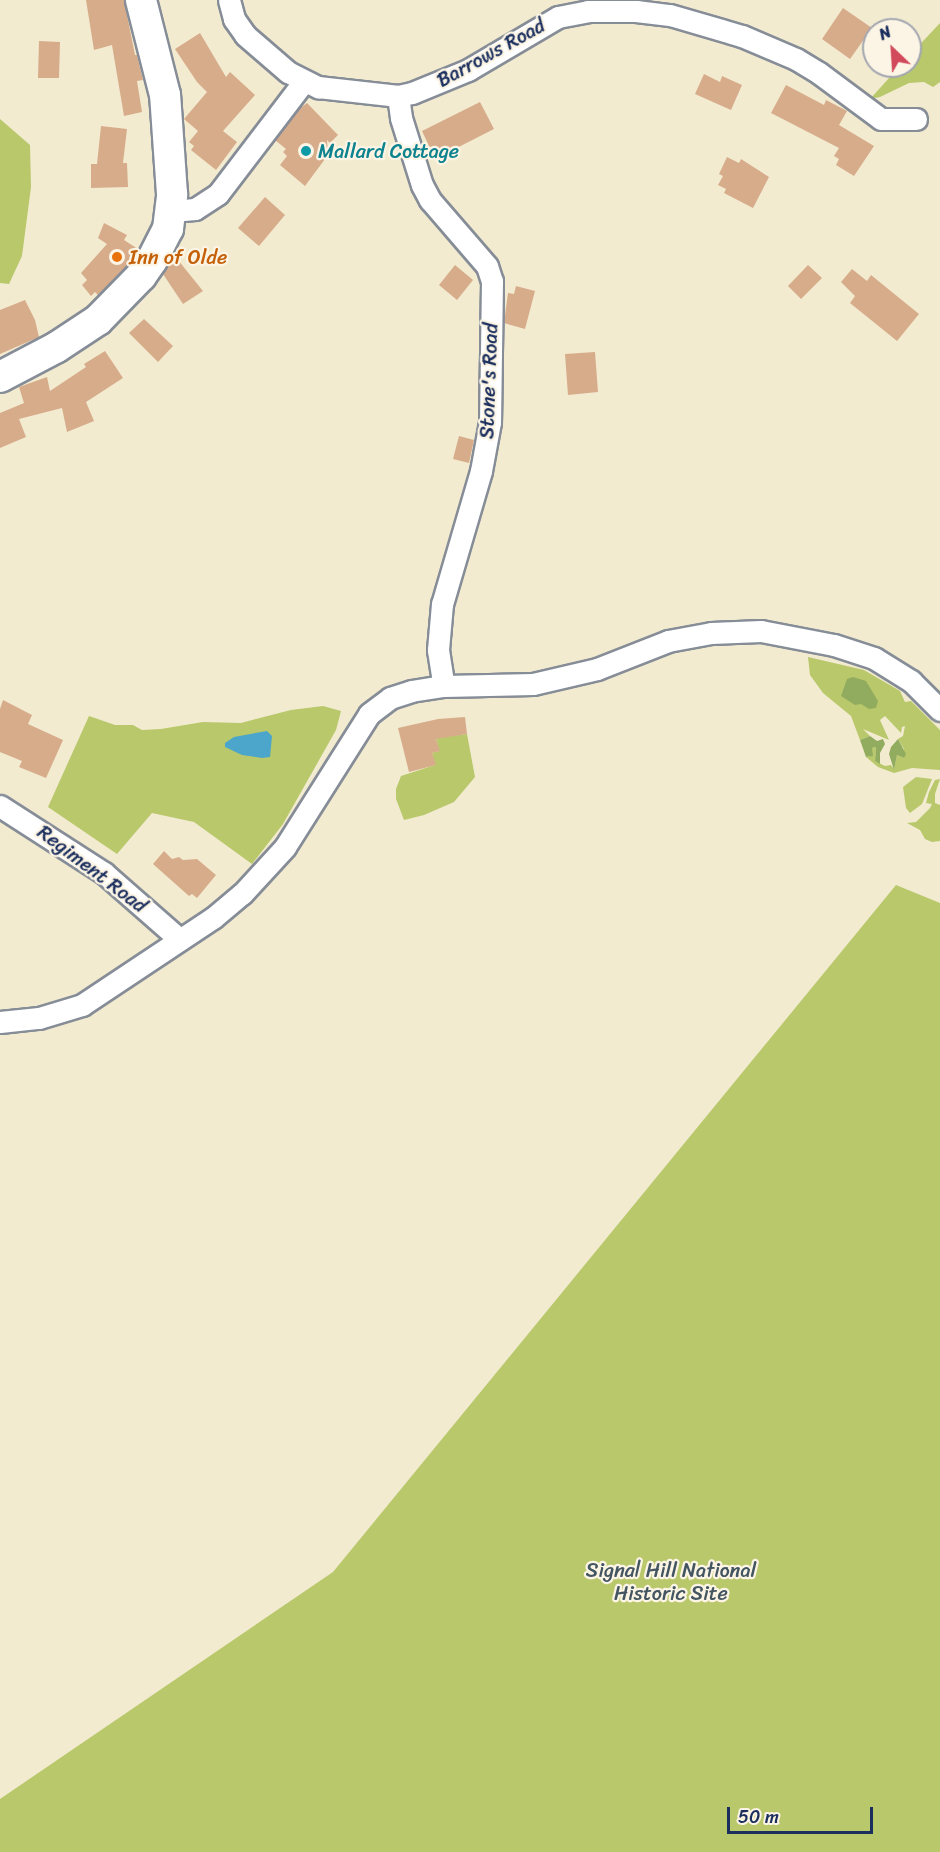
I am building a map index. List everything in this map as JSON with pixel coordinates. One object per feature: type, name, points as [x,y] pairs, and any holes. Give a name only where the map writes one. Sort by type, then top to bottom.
[{"type":"street","points":[[0,376],[57,347],[98,320],[152,260],[168,229],[172,212],[165,95],[141,0]]},
{"type":"street","name":"Barrows Road","points":[[229,0],[234,19],[245,35],[275,63],[318,87],[398,96],[431,86],[468,70],[558,16],[588,11],[636,11],[670,15],[742,36],[803,63],[881,119],[916,119]]},
{"type":"street","points":[[172,212],[195,209],[218,194],[304,81]]},
{"type":"street","name":"Stone's Road","points":[[398,96],[401,118],[422,185],[435,206],[487,266],[492,281],[490,422],[481,471],[442,604],[438,650],[444,686]]},
{"type":"street","points":[[0,1022],[39,1018],[82,1005],[104,993],[179,939],[213,918],[267,870],[285,847],[369,714],[390,698],[411,691],[444,686],[533,684],[597,669],[668,641],[739,630],[762,631],[834,645],[874,658],[910,681],[940,710]]},
{"type":"street","name":"Regiment Road","points":[[0,806],[104,873],[179,939]]},
{"type":"green space","points":[[940,23],[940,82],[933,87],[924,82],[909,83],[880,97],[870,99],[889,78],[922,78],[922,42]]},
{"type":"green space","points":[[0,119],[30,145],[31,187],[22,256],[9,284],[0,283]]},
{"type":"green space","points":[[808,657],[864,670],[900,691],[905,702],[911,701],[940,730],[940,770],[912,768],[894,773],[878,767],[866,757],[869,757],[872,748],[876,747],[875,761],[885,766],[891,765],[894,769],[897,755],[904,758],[904,749],[898,739],[903,736],[905,726],[902,727],[901,733],[885,716],[880,720],[889,740],[863,729],[870,736],[860,740],[851,716],[823,693],[810,675]]},
{"type":"green space","points":[[853,677],[866,681],[878,701],[876,708],[869,709],[861,704],[855,705],[841,696],[847,679]]},
{"type":"green space","points":[[323,706],[341,711],[336,730],[283,824],[252,864],[194,822],[152,813],[117,854],[48,807],[89,716],[115,725],[133,725],[142,730],[203,722],[241,723],[291,710]]},
{"type":"green space","points":[[467,734],[475,777],[454,802],[424,815],[404,820],[396,799],[396,789],[401,776],[435,765],[432,753],[439,751],[436,738]]},
{"type":"green space","points":[[870,736],[877,741],[883,739],[885,744],[880,753],[880,764],[875,761],[876,747],[872,748],[873,756],[866,757],[860,740]]},
{"type":"green space","points":[[898,739],[906,754],[904,758],[897,755],[894,770],[889,754],[891,747]]},
{"type":"green space","points":[[916,777],[932,779],[922,804],[910,813],[906,808],[903,787]]},
{"type":"green space","points":[[940,779],[935,794],[935,803],[940,805],[940,841],[932,842],[925,839],[920,830],[907,823],[916,822],[930,808],[932,804],[926,803],[929,792],[935,780]]},
{"type":"green space","name":"Signal Hill National Historic Site","points":[[896,885],[940,903],[940,1852],[0,1852],[0,1799],[333,1572]]},
{"type":"water","points":[[267,731],[272,736],[270,757],[242,755],[225,747],[225,743],[234,737]]},
{"type":"building","points":[[86,0],[124,0],[135,55],[137,55],[143,80],[137,81],[142,112],[124,116],[112,45],[94,50]]},
{"type":"building","points":[[843,8],[862,21],[862,42],[850,59],[822,39]]},
{"type":"building","points":[[200,33],[226,77],[230,72],[255,95],[223,131],[237,142],[216,170],[191,150],[194,146],[189,142],[198,131],[184,119],[207,92],[197,82],[175,49]]},
{"type":"building","points":[[39,41],[60,42],[59,78],[38,78]]},
{"type":"building","points":[[704,74],[720,82],[722,76],[742,85],[731,110],[695,94]]},
{"type":"building","points":[[786,85],[824,105],[826,100],[847,111],[839,125],[874,146],[854,176],[836,165],[839,159],[834,156],[839,148],[771,113]]},
{"type":"building","points":[[480,102],[494,129],[435,159],[422,131]]},
{"type":"building","name":"Mallard Cottage","points":[[307,103],[338,135],[330,143],[327,140],[328,155],[305,186],[280,165],[287,156],[283,152],[286,149],[275,140],[299,109]]},
{"type":"building","points":[[101,126],[127,129],[123,163],[127,163],[128,187],[91,188],[91,164],[97,164]]},
{"type":"building","points":[[727,157],[739,163],[741,159],[769,177],[753,208],[724,193],[726,189],[718,185],[723,176],[719,174]]},
{"type":"building","points":[[265,197],[285,215],[259,246],[238,228]]},
{"type":"building","name":"Inn of Olde","points":[[104,223],[127,235],[124,240],[138,249],[128,265],[98,295],[95,292],[91,296],[82,285],[87,280],[81,273],[107,244],[98,238]]},
{"type":"building","points":[[178,260],[203,291],[183,304],[163,274]]},
{"type":"building","points":[[455,265],[473,280],[457,300],[439,285]]},
{"type":"building","points":[[808,265],[822,278],[801,299],[788,286]]},
{"type":"building","points":[[852,269],[867,281],[871,275],[919,314],[897,341],[850,303],[855,296],[841,282]]},
{"type":"building","points":[[516,286],[535,291],[525,329],[504,323],[508,293],[514,294]]},
{"type":"building","points":[[25,300],[35,320],[39,337],[0,354],[0,310]]},
{"type":"building","points":[[144,319],[173,346],[158,362],[129,333]]},
{"type":"building","points":[[105,351],[123,378],[86,402],[94,421],[67,432],[62,408],[19,419],[26,437],[0,448],[0,413],[24,403],[19,387],[47,377],[50,391],[86,367],[84,364]]},
{"type":"building","points":[[595,352],[598,392],[568,395],[565,354]]},
{"type":"building","points":[[459,436],[474,440],[469,463],[453,459]]},
{"type":"building","points":[[3,700],[32,715],[28,724],[63,740],[46,778],[19,767],[22,761],[0,752],[0,709]]},
{"type":"building","points":[[465,717],[467,734],[436,739],[440,751],[432,753],[436,765],[409,772],[398,728],[438,719]]},
{"type":"building","points":[[164,851],[172,859],[179,857],[183,860],[197,859],[216,875],[197,898],[192,894],[189,896],[153,864]]},
{"type":"place","name":"Mallard Cottage","points":[[306,151]]},
{"type":"place","name":"Inn of Olde","points":[[117,257]]}]
